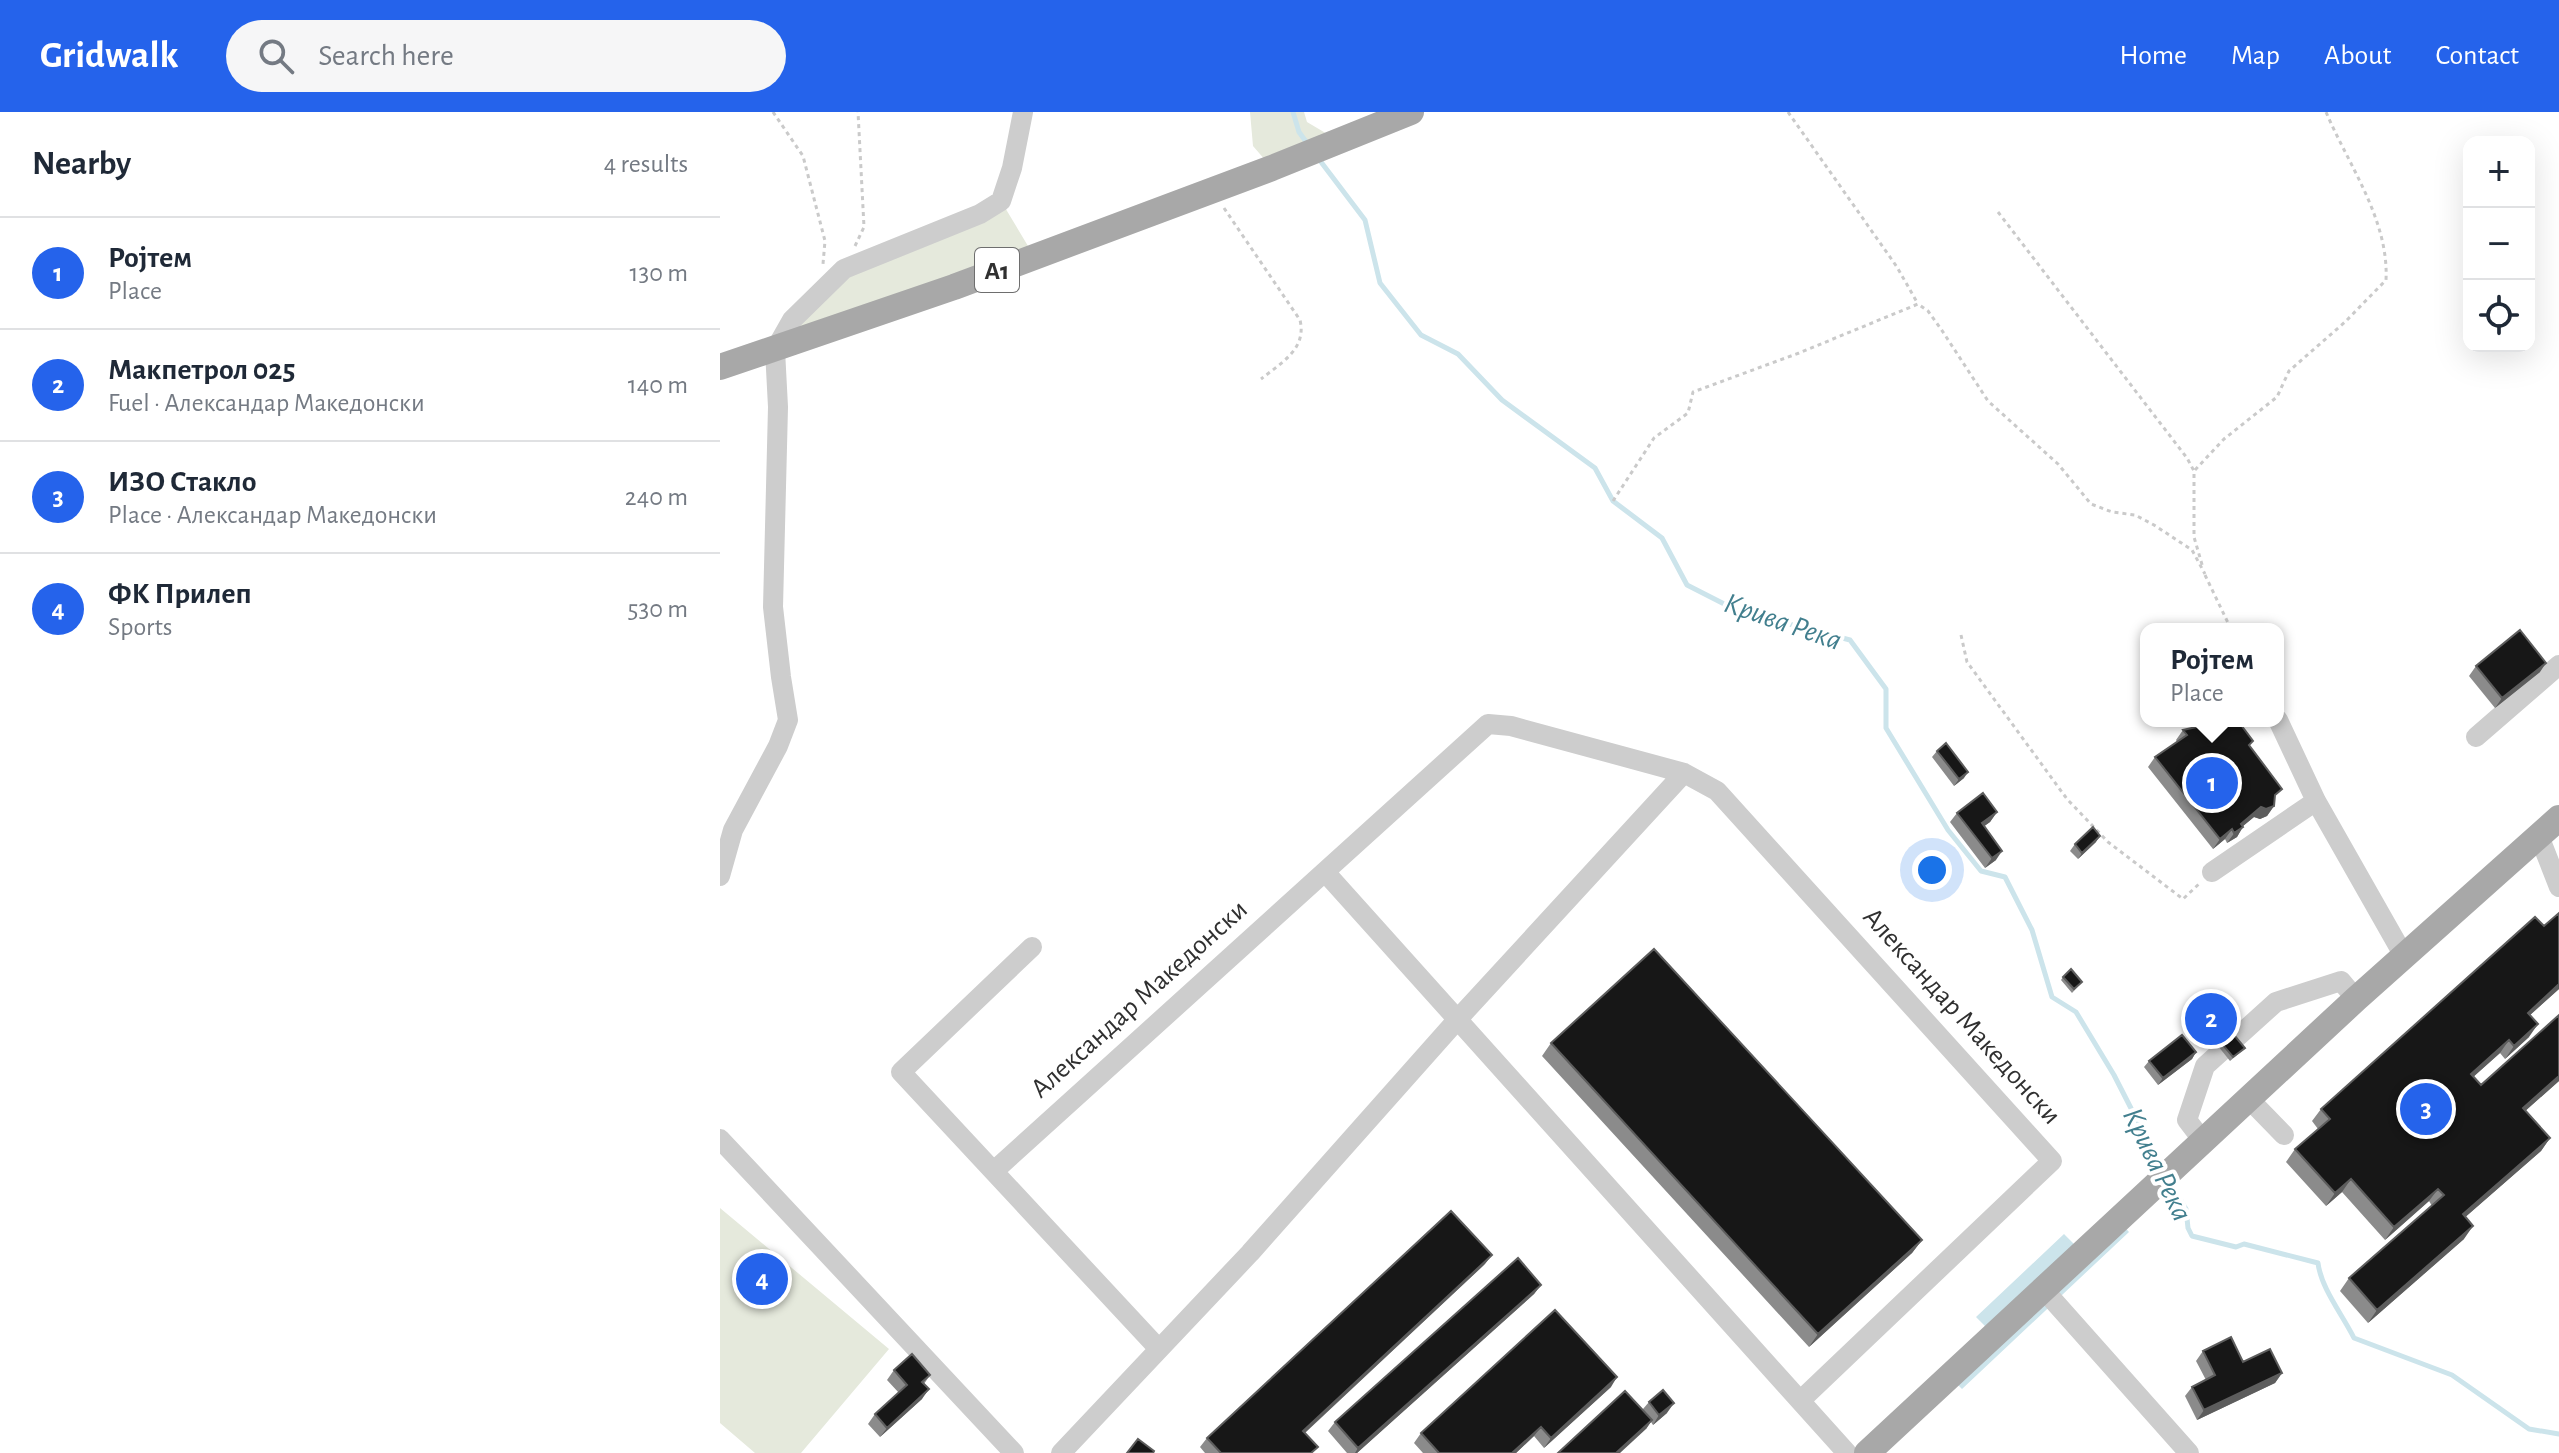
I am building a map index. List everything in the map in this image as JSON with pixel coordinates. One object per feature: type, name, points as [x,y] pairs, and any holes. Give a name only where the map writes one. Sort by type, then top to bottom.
[{"type":"main road","name":"A1","points":[[720,367],[954,287],[1272,168],[1411,112]]},
{"type":"main road","points":[[1867,1453],[2356,999],[2559,818]]},
{"type":"lane","points":[[720,876],[733,830],[778,746],[788,720],[773,607],[778,407],[775,350],[792,320],[844,269],[980,214],[1001,201],[1012,168],[1023,112]]},
{"type":"lane","points":[[2476,737],[2559,665]]},
{"type":"lane","name":"Александар Македонски","points":[[994,1171],[1488,724],[1511,726],[1684,773],[1717,791],[2052,1161],[1801,1400]]},
{"type":"lane","points":[[2281,727],[2316,801],[2404,956]]},
{"type":"lane","points":[[1061,1453],[1250,1253],[1457,1020],[1684,773]]},
{"type":"lane","points":[[2212,872],[2316,801]]},
{"type":"lane","points":[[2539,836],[2559,887]]},
{"type":"lane","points":[[1325,872],[1847,1453]]},
{"type":"lane","points":[[1032,947],[901,1072],[1158,1348]]},
{"type":"lane","points":[[2203,1141],[2187,1120],[2205,1066],[2276,1002],[2341,981],[2356,999]]},
{"type":"lane","points":[[2249,1099],[2284,1135]]},
{"type":"lane","points":[[720,1139],[1014,1453]]},
{"type":"lane","points":[[2044,1290],[2189,1453]]},
{"type":"path","points":[[773,112],[803,156],[825,241],[820,293]]},
{"type":"path","points":[[844,269],[864,227],[858,112]]},
{"type":"path","points":[[1788,112],[1988,401],[2058,464],[2091,504],[2112,512],[2135,515],[2192,550],[2228,623]]},
{"type":"path","points":[[2194,471],[2224,439],[2277,397],[2289,371],[2345,322],[2386,280],[2387,257],[2378,223],[2326,112]]},
{"type":"path","points":[[1216,188],[1222,204],[1300,320],[1302,331],[1296,349],[1261,379]]},
{"type":"path","points":[[1998,212],[2182,450],[2194,471],[2194,537],[2205,574]]},
{"type":"path","points":[[1613,501],[1654,438],[1688,413],[1693,392],[1918,304]]},
{"type":"path","points":[[1961,635],[1967,662],[2067,799],[2108,842],[2183,899],[2212,872]]},
{"type":"shaded area","points":[[1250,112],[1304,112],[1307,122],[1339,141],[1272,168],[1253,146]]},
{"type":"shaded area","points":[[1001,201],[1034,256],[775,350],[844,269]]},
{"type":"shaded area","points":[[720,1208],[889,1349],[801,1453],[755,1453],[720,1423]]},
{"type":"water","points":[[2110,1212],[2129,1232],[1962,1389],[1942,1369],[1986,1327],[1976,1317],[2064,1234],[2074,1244]]},
{"type":"building","points":[[2520,630],[2546,663],[2502,698],[2476,666]]},
{"type":"building","points":[[2242,727],[2253,741],[2249,745],[2282,789],[2275,795],[2274,806],[2261,807],[2241,824],[2243,827],[2234,833],[2232,829],[2220,839],[2155,757],[2187,735],[2183,730]]},
{"type":"building","points":[[1946,743],[1968,772],[1959,779],[1937,751]]},
{"type":"building","points":[[1983,793],[1997,812],[1982,823],[2002,851],[1992,858],[1957,813]]},
{"type":"building","points":[[2093,827],[2100,836],[2082,853],[2075,844]]},
{"type":"building","points":[[2559,913],[2559,984],[2528,1013],[2538,1024],[2514,1046],[2509,1040],[2471,1074],[2481,1085],[2559,1015],[2559,1076],[2523,1108],[2550,1138],[2463,1214],[2473,1226],[2377,1310],[2349,1278],[2444,1195],[2438,1189],[2394,1227],[2351,1179],[2335,1193],[2295,1149],[2330,1119],[2321,1109],[2535,917],[2544,926]]},
{"type":"building","points":[[1654,949],[1922,1240],[1818,1334],[1551,1043]]},
{"type":"building","points":[[2071,969],[2082,982],[2074,989],[2063,977]]},
{"type":"building","points":[[2202,1005],[2230,1005],[2226,1019],[2214,1029],[2202,1029]]},
{"type":"building","points":[[2224,1023],[2245,1048],[2233,1057],[2212,1032]]},
{"type":"building","points":[[2182,1035],[2196,1052],[2163,1078],[2149,1061]]},
{"type":"building","points":[[1451,1211],[1492,1255],[1303,1431],[1318,1447],[1311,1453],[1221,1453],[1207,1438]]},
{"type":"building","points":[[1518,1258],[1541,1285],[1358,1448],[1335,1422]]},
{"type":"building","points":[[1555,1310],[1617,1377],[1551,1438],[1541,1427],[1512,1453],[1439,1453],[1421,1433]]},
{"type":"building","points":[[2231,1337],[2243,1362],[2270,1349],[2282,1373],[2204,1410],[2192,1387],[2215,1375],[2203,1351]]},
{"type":"building","points":[[912,1354],[930,1375],[922,1382],[929,1389],[887,1428],[875,1414],[907,1385],[894,1370]]},
{"type":"building","points":[[1663,1390],[1674,1403],[1659,1415],[1649,1402]]},
{"type":"building","points":[[1625,1391],[1652,1420],[1616,1453],[1558,1453]]},
{"type":"building","points":[[1138,1439],[1154,1451],[1153,1453],[1127,1453]]},
{"type":"waterway","name":"Крива Река","points":[[1293,112],[1299,132],[1307,143]]},
{"type":"waterway","name":"Крива Река","points":[[1318,158],[1365,220],[1380,283],[1421,335],[1458,354],[1502,400],[1595,468],[1613,501],[1662,538],[1687,585],[1736,610],[1850,640],[1886,689],[1886,728],[1948,830],[1981,871],[2005,877],[2032,930],[2052,997],[2076,1012],[2114,1075],[2161,1167]]},
{"type":"waterway","name":"Крива Река","points":[[2170,1183],[2186,1209],[2192,1236],[2236,1247],[2244,1244],[2318,1263],[2328,1291],[2354,1338],[2452,1375],[2529,1429],[2559,1434]]},
{"type":"place","name":"Ројтем","points":[[2212,783]]},
{"type":"place","name":"Макпетрол 025","points":[[2211,1019]]},
{"type":"place","name":"ИЗО Стакло","points":[[2426,1109]]},
{"type":"place","name":"ФК Прилеп","points":[[762,1279]]}]
